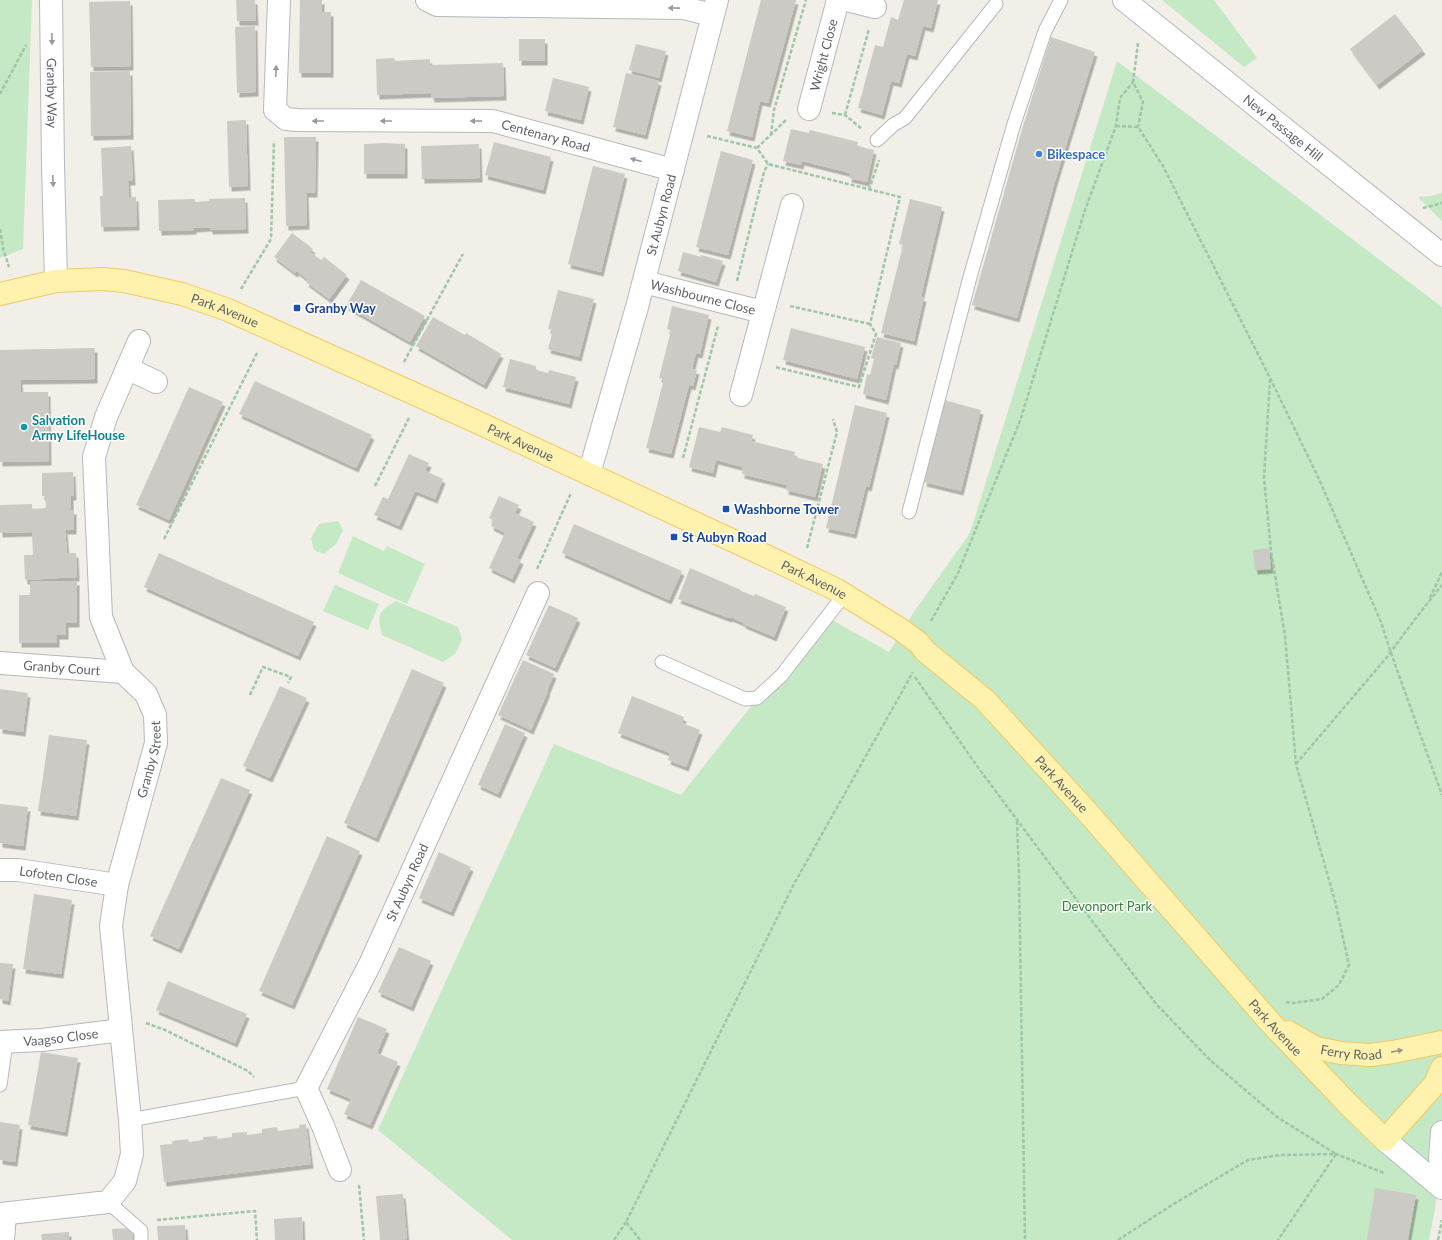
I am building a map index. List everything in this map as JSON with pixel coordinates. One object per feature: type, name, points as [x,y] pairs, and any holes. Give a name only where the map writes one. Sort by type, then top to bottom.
[{"type":"main road","name":"Park Avenue","points":[[8,292],[56,281],[103,279],[124,281],[182,294],[228,310],[421,396],[764,555],[844,595],[900,628],[985,700],[1090,815],[1268,1020],[1348,1104],[1385,1140]]},
{"type":"main road","name":"Ferry Road","points":[[1268,1020],[1316,1048],[1341,1053],[1370,1055],[1442,1042]]},
{"type":"main road","points":[[1385,1140],[1434,1084],[1442,1068]]},
{"type":"street","name":"Granby Way","points":[[51,0],[56,281]]},
{"type":"street","points":[[275,110],[279,0]]},
{"type":"street","points":[[427,0],[437,5],[684,8],[714,7]]},
{"type":"street","name":"Wright Close","points":[[810,109],[838,0]]},
{"type":"street","points":[[847,0],[875,7]]},
{"type":"street","name":"New Passage Hill","points":[[1124,0],[1442,256]]},
{"type":"street","name":"St Aubyn Road","points":[[585,472],[644,282],[714,7]]},
{"type":"street","name":"Centenary Road","points":[[275,110],[286,119],[297,120],[493,121],[673,170]]},
{"type":"street","name":"Washbourne Close","points":[[741,395],[792,205]]},
{"type":"street","name":"Washbourne Close","points":[[644,282],[728,304],[764,306]]},
{"type":"street","name":"Granby Street","points":[[108,1202],[125,1181],[132,1154],[111,926],[117,885],[156,743],[155,715],[146,694],[123,672],[100,617],[94,457],[106,417],[139,341]]},
{"type":"street","points":[[127,368],[156,382]]},
{"type":"street","name":"St Aubyn Road","points":[[306,1088],[370,964],[538,593]]},
{"type":"street","name":"Granby Court","points":[[0,663],[123,672]]},
{"type":"street","name":"Lofoten Close","points":[[0,870],[18,870],[117,885]]},
{"type":"street","name":"Vaagso Close","points":[[3,1042],[121,1022]]},
{"type":"street","points":[[306,1088],[340,1170]]},
{"type":"street","points":[[1442,1132],[1440,1159],[1442,1169]]},
{"type":"street","name":"Park Avenue","points":[[1385,1140],[1442,1188]]},
{"type":"street","points":[[3,1240],[2,1214],[108,1202]]},
{"type":"lane","points":[[909,512],[970,277],[1014,124],[1045,30],[1061,0]]},
{"type":"lane","points":[[877,140],[893,125],[905,118],[996,4]]},
{"type":"lane","points":[[662,662],[745,699],[756,698],[780,676],[844,595]]},
{"type":"lane","points":[[0,1085],[3,1042]]},
{"type":"lane","points":[[130,1120],[306,1088]]},
{"type":"lane","points":[[108,1202],[141,1231],[141,1240]]},
{"type":"path","points":[[772,135],[774,110],[806,0]]},
{"type":"path","points":[[845,116],[875,7]]},
{"type":"path","points":[[614,1240],[626,1222],[794,884],[913,673],[922,647],[958,573],[1020,421],[1085,210],[1116,126],[1120,98],[1133,82],[1141,14]]},
{"type":"path","points":[[0,94],[28,40]]},
{"type":"path","points":[[1133,82],[1143,102],[1138,127],[1164,166],[1319,479],[1381,622],[1442,795]]},
{"type":"path","points":[[757,148],[800,106],[845,116],[888,149],[880,158],[869,190]]},
{"type":"path","points":[[228,310],[271,239],[275,110]]},
{"type":"path","points":[[1116,126],[1138,127]]},
{"type":"path","points":[[683,130],[757,148],[768,164],[900,197],[870,324],[876,334],[859,388],[775,368]]},
{"type":"path","points":[[683,458],[728,304],[764,172],[768,164]]},
{"type":"path","points":[[0,229],[8,292]]},
{"type":"path","points":[[392,383],[463,254]]},
{"type":"path","points":[[764,306],[870,324]]},
{"type":"path","points":[[164,539],[269,329]]},
{"type":"path","points":[[1247,996],[1293,1003],[1322,999],[1339,985],[1349,965],[1334,901],[1296,764],[1285,636],[1271,551],[1264,478],[1270,378]]},
{"type":"path","points":[[375,486],[421,396]]},
{"type":"path","points":[[812,528],[837,432],[833,419]]},
{"type":"path","points":[[538,593],[529,589],[585,472]]},
{"type":"path","points":[[1428,602],[1442,572]]},
{"type":"path","points":[[1296,764],[1391,653],[1442,585]]},
{"type":"path","points":[[250,695],[263,667],[291,677],[288,683]]},
{"type":"path","points":[[913,673],[977,766],[1091,920],[1157,1005],[1210,1060],[1277,1116],[1336,1154],[1387,1174]]},
{"type":"path","points":[[1017,820],[1020,890],[1025,1240]]},
{"type":"path","points":[[121,1022],[165,1030],[248,1071],[270,1095]]},
{"type":"path","points":[[1118,1240],[1172,1205],[1248,1160],[1280,1155],[1336,1154]]},
{"type":"path","points":[[1278,1240],[1336,1154]]},
{"type":"path","points":[[340,1170],[359,1182],[364,1240]]},
{"type":"path","points":[[130,1222],[255,1211],[257,1240]]},
{"type":"path","points":[[1438,1240],[1442,1220]]},
{"type":"path","points":[[626,1222],[640,1240]]},
{"type":"green space","points":[[0,0],[32,0],[23,249],[0,258]]},
{"type":"green space","points":[[1162,0],[1214,0],[1257,58],[1244,67]]},
{"type":"green space","name":"Devonport Park","points":[[1117,61],[1442,307],[1442,1146],[1435,1209],[1429,1240],[512,1240],[378,1130],[554,744],[681,795],[823,615],[889,652],[916,609],[970,533]]},
{"type":"green space","points":[[1442,193],[1442,221],[1418,197]]},
{"type":"green space","points":[[338,521],[343,530],[336,544],[324,554],[314,550],[311,538],[319,524]]},
{"type":"green space","points":[[353,536],[384,551],[387,546],[425,564],[407,604],[338,573]]},
{"type":"green space","points":[[335,585],[379,604],[368,630],[323,611]]},
{"type":"green space","points":[[396,601],[458,627],[462,640],[455,654],[443,662],[382,635],[379,618],[380,614]]},
{"type":"building","points":[[236,0],[255,0],[256,21],[237,21]]},
{"type":"building","points":[[300,0],[322,0],[322,12],[331,12],[331,73],[299,73]]},
{"type":"building","points":[[761,0],[796,0],[768,103],[760,101],[752,137],[727,131]]},
{"type":"building","points":[[904,0],[938,0],[931,28],[923,26],[915,56],[907,54],[899,83],[891,81],[882,115],[858,108],[875,45],[883,47],[891,17],[898,20]]},
{"type":"building","points":[[130,1],[131,66],[91,67],[89,2]]},
{"type":"building","points":[[1395,14],[1423,50],[1377,85],[1350,49]]},
{"type":"building","points":[[255,26],[256,92],[237,93],[235,27]]},
{"type":"building","points":[[1051,37],[1095,52],[1055,181],[1017,318],[972,305],[1023,126]]},
{"type":"building","points":[[519,39],[545,39],[545,61],[519,61]]},
{"type":"building","points":[[636,44],[666,51],[659,78],[629,70]]},
{"type":"building","points":[[394,58],[395,61],[430,59],[430,65],[503,63],[504,96],[432,98],[431,93],[377,95],[376,59]]},
{"type":"building","points":[[130,71],[131,135],[91,136],[90,72]]},
{"type":"building","points":[[626,73],[659,81],[645,135],[613,127]]},
{"type":"building","points":[[553,78],[589,87],[581,120],[545,111]]},
{"type":"building","points":[[246,120],[248,186],[229,187],[227,121]]},
{"type":"building","points":[[791,129],[809,133],[810,130],[858,142],[857,146],[874,150],[867,182],[849,178],[850,173],[802,161],[801,165],[783,161]]},
{"type":"building","points":[[284,137],[316,137],[315,193],[306,193],[307,225],[286,226]]},
{"type":"building","points":[[494,142],[551,157],[543,190],[485,175]]},
{"type":"building","points":[[364,144],[405,144],[405,174],[364,174]]},
{"type":"building","points":[[479,144],[480,178],[422,179],[421,146]]},
{"type":"building","points":[[131,146],[133,181],[128,181],[129,197],[136,197],[137,226],[101,227],[100,196],[103,196],[101,148]]},
{"type":"building","points":[[721,151],[753,160],[728,255],[696,247]]},
{"type":"building","points":[[593,166],[625,174],[601,272],[568,264]]},
{"type":"building","points":[[245,198],[246,229],[210,230],[210,227],[194,228],[194,230],[159,231],[158,200],[195,199],[195,202],[209,201],[209,199]]},
{"type":"building","points":[[910,199],[942,207],[921,297],[924,297],[914,341],[881,333],[903,245],[899,244]]},
{"type":"building","points":[[292,233],[313,249],[310,252],[321,260],[324,257],[347,275],[329,299],[306,282],[308,280],[297,271],[295,273],[274,257]]},
{"type":"building","points":[[683,252],[723,261],[716,282],[678,271]]},
{"type":"building","points":[[361,280],[425,316],[410,342],[346,306]]},
{"type":"building","points":[[558,290],[594,299],[579,357],[548,349],[553,330],[548,329]]},
{"type":"building","points":[[672,306],[709,315],[700,354],[696,353],[692,369],[697,370],[693,386],[689,385],[671,454],[646,448],[664,379],[659,378],[671,330],[667,329]]},
{"type":"building","points":[[433,317],[465,335],[466,333],[501,354],[484,385],[416,346]]},
{"type":"building","points":[[791,328],[865,347],[857,379],[783,360]]},
{"type":"building","points":[[877,337],[901,343],[896,365],[894,364],[886,400],[863,394],[867,374],[870,375],[874,359],[871,358]]},
{"type":"building","name":"Salvation Army LifeHouse","points":[[95,348],[95,379],[20,380],[21,392],[48,392],[49,461],[0,462],[0,350]]},
{"type":"building","points":[[510,359],[536,366],[536,370],[548,373],[549,370],[576,377],[569,404],[503,387]]},
{"type":"building","points":[[255,381],[372,435],[356,468],[239,414]]},
{"type":"building","points":[[189,387],[223,402],[169,520],[136,505]]},
{"type":"building","points":[[944,400],[981,410],[961,491],[924,482]]},
{"type":"building","points":[[855,405],[887,413],[869,487],[866,486],[854,534],[826,528]]},
{"type":"building","points":[[699,427],[720,432],[722,427],[753,435],[751,441],[795,452],[794,457],[823,464],[815,497],[786,490],[787,485],[742,474],[743,467],[716,460],[713,473],[689,467]]},
{"type":"building","points":[[409,454],[429,463],[425,471],[443,479],[435,499],[415,491],[399,526],[374,515],[383,497],[388,499]]},
{"type":"building","points":[[73,472],[74,496],[71,496],[71,510],[74,510],[74,530],[65,530],[67,553],[76,553],[77,577],[25,580],[24,555],[33,555],[32,532],[0,533],[0,505],[32,504],[32,509],[46,508],[45,496],[42,496],[42,473]]},
{"type":"building","points":[[499,496],[519,505],[515,513],[534,522],[517,558],[521,560],[512,579],[489,568],[505,533],[491,526],[493,520],[489,518]]},
{"type":"building","points":[[574,524],[682,571],[669,600],[562,553]]},
{"type":"building","points":[[1269,548],[1271,569],[1255,570],[1253,550]]},
{"type":"building","points":[[159,553],[314,622],[298,656],[144,587]]},
{"type":"building","points":[[690,568],[741,591],[754,596],[755,594],[786,607],[774,637],[730,617],[729,618],[678,599]]},
{"type":"building","points":[[30,581],[77,581],[77,623],[66,623],[66,635],[57,635],[57,643],[19,643],[19,595],[30,595]]},
{"type":"building","points":[[549,605],[578,618],[555,668],[526,655]]},
{"type":"building","points":[[523,660],[554,674],[531,730],[498,715]]},
{"type":"building","points":[[412,669],[444,683],[376,838],[344,823]]},
{"type":"building","points":[[280,686],[307,698],[270,778],[243,766]]},
{"type":"building","points":[[0,689],[28,693],[23,732],[0,729]]},
{"type":"building","points":[[632,696],[684,717],[682,723],[700,730],[686,767],[668,760],[670,753],[618,733]]},
{"type":"building","points":[[505,724],[525,733],[498,794],[478,785]]},
{"type":"building","points":[[49,735],[87,740],[76,816],[38,811]]},
{"type":"building","points":[[221,778],[250,790],[179,949],[150,936]]},
{"type":"building","points":[[0,804],[28,807],[23,846],[0,843]]},
{"type":"building","points":[[327,836],[360,851],[292,1005],[259,991]]},
{"type":"building","points":[[439,852],[471,867],[451,912],[419,898]]},
{"type":"building","points":[[34,894],[72,900],[61,974],[23,969]]},
{"type":"building","points":[[399,947],[431,961],[411,1007],[378,992]]},
{"type":"building","points":[[0,963],[13,964],[8,1001],[0,999]]},
{"type":"building","points":[[168,981],[247,1014],[235,1043],[156,1010]]},
{"type":"building","points":[[358,1017],[387,1029],[377,1053],[398,1062],[370,1125],[344,1114],[351,1099],[327,1089]]},
{"type":"building","points":[[41,1052],[78,1058],[65,1132],[28,1125]]},
{"type":"building","points":[[0,1122],[20,1125],[15,1162],[0,1160]]},
{"type":"building","points":[[306,1124],[311,1164],[164,1182],[160,1145],[172,1144],[172,1141],[188,1139],[189,1142],[203,1140],[203,1137],[217,1136],[217,1139],[232,1137],[232,1133],[247,1132],[247,1135],[262,1133],[262,1129],[277,1127],[278,1131],[299,1128],[299,1125]]},
{"type":"building","points":[[1375,1188],[1416,1195],[1408,1240],[1367,1240]]},
{"type":"building","points":[[403,1194],[407,1239],[380,1240],[376,1196]]},
{"type":"building","points":[[302,1217],[303,1240],[275,1240],[274,1219]]},
{"type":"building","points":[[185,1225],[186,1240],[158,1240],[157,1226]]},
{"type":"building","points":[[133,1228],[133,1240],[113,1240],[112,1229]]},
{"type":"building","points":[[69,1232],[69,1240],[42,1240],[41,1234]]},
{"type":"place","name":"Bikespace","points":[[1039,154]]},
{"type":"place","name":"Granby Way","points":[[297,308]]},
{"type":"place","name":"Salvation Army LifeHouse","points":[[24,427]]},
{"type":"place","name":"Washborne Tower","points":[[726,509]]},
{"type":"place","name":"St Aubyn Road","points":[[674,537]]}]
